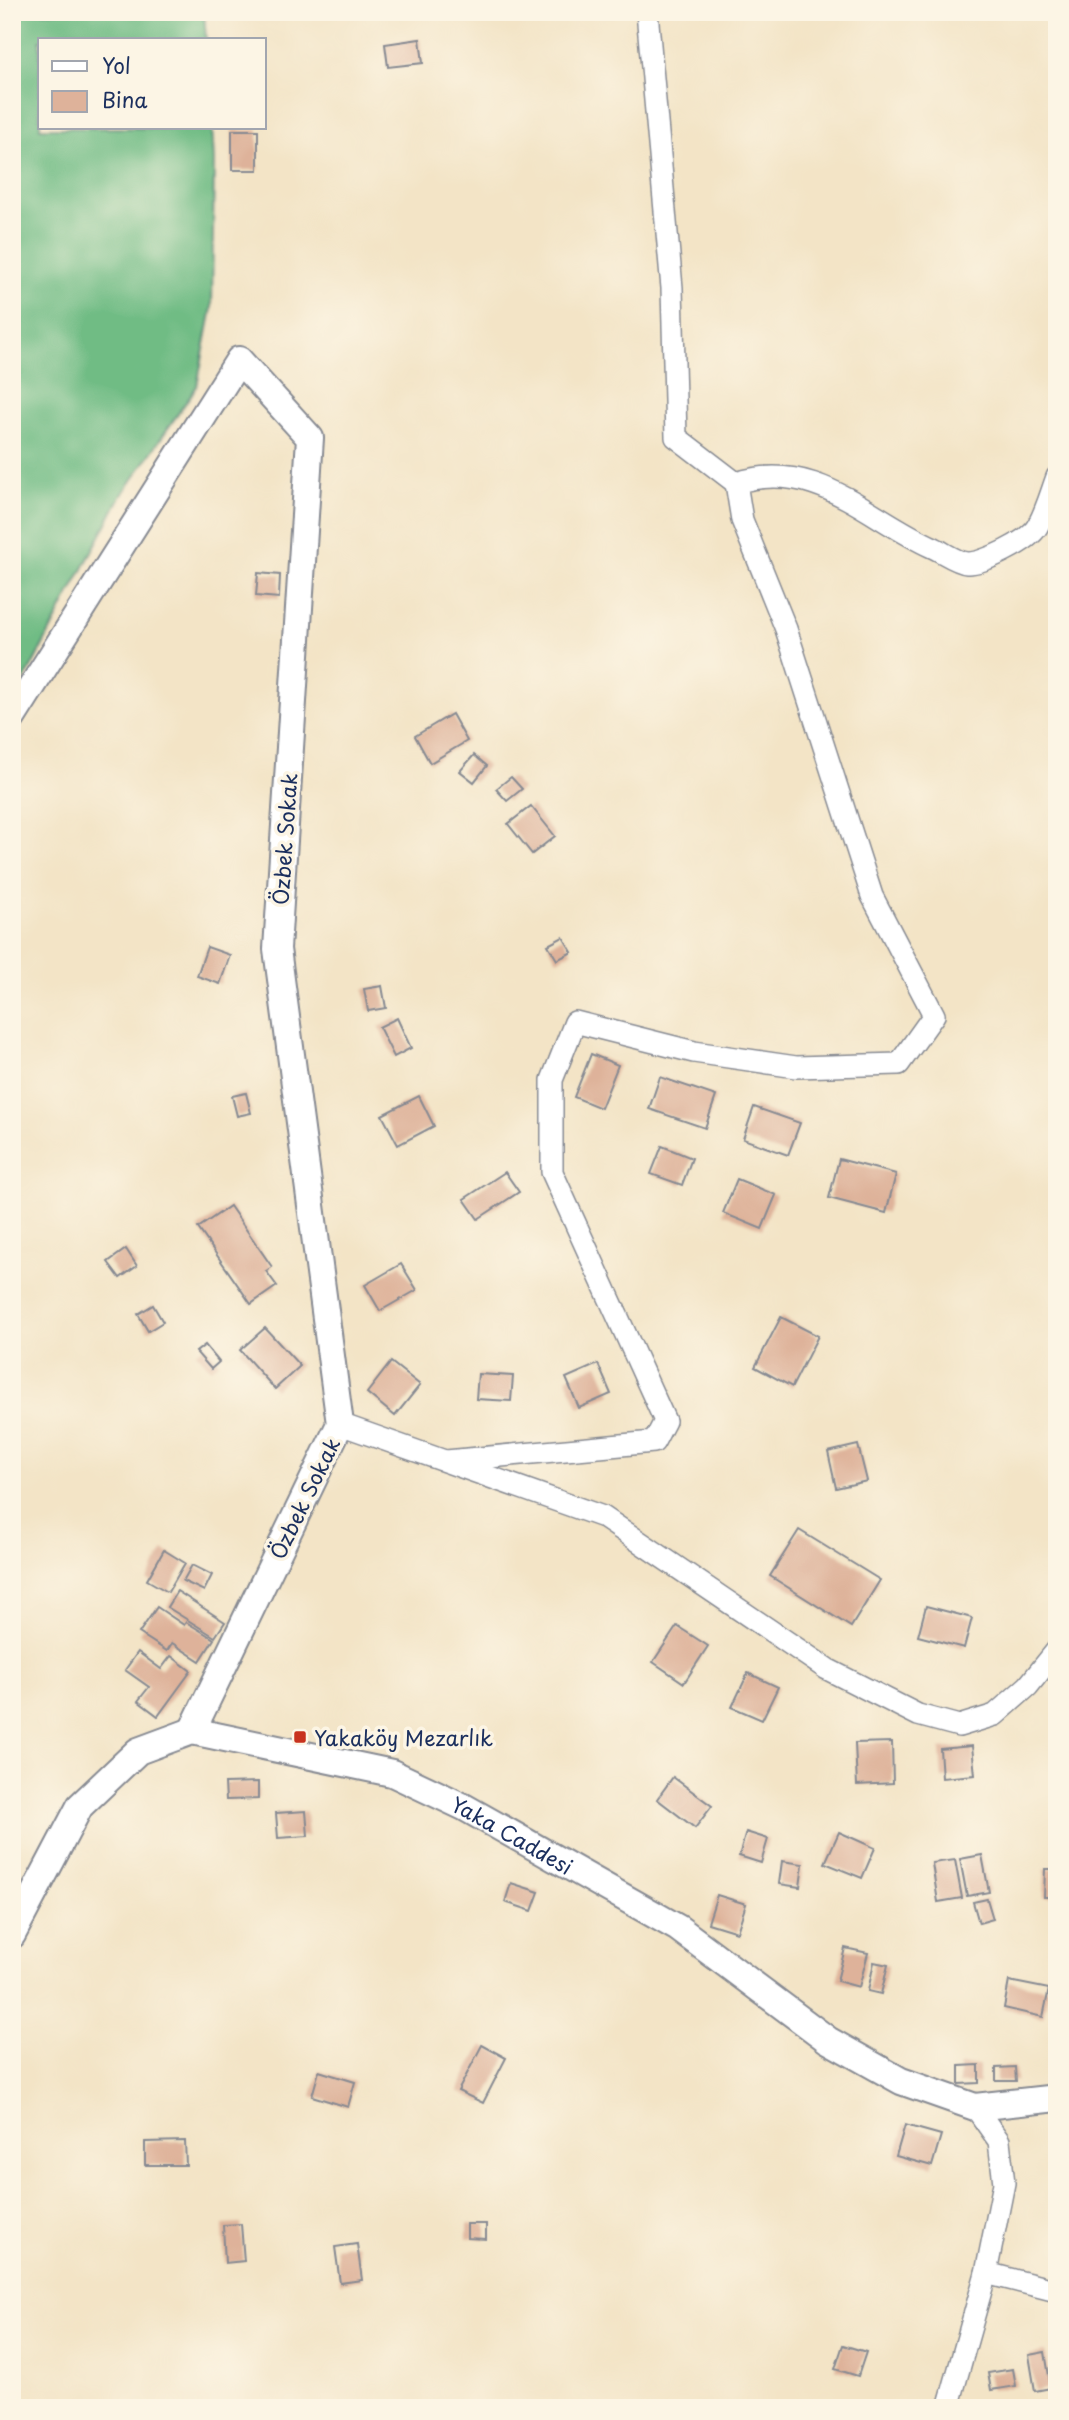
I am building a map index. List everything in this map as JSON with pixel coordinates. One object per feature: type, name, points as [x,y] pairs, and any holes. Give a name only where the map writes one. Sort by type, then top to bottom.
[{"type":"street","points":[[446,1461],[654,1442],[665,1421],[552,1171],[552,1080],[575,1022],[694,1052],[796,1067],[898,1064],[934,1015],[872,896],[786,629],[742,520],[736,483],[676,437],[672,288],[647,12]]},
{"type":"street","name":"Özbek Sokak","points":[[12,719],[239,360],[310,438],[277,949],[340,1424],[192,1731]]},
{"type":"street","points":[[736,483],[758,476],[814,481],[875,513],[922,542],[966,563],[996,556],[1036,530],[1057,477]]},
{"type":"street","points":[[340,1424],[603,1517],[827,1669],[918,1715],[959,1726],[995,1715],[1028,1686],[1057,1650]]},
{"type":"street","points":[[12,1935],[80,1806],[138,1751],[192,1731]]},
{"type":"street","name":"Yaka Caddesi","points":[[192,1731],[392,1773],[464,1807],[678,1928],[828,2040],[901,2081],[975,2107],[1057,2098]]},
{"type":"street","points":[[948,2408],[986,2273],[1004,2183],[999,2141],[975,2107]]},
{"type":"street","points":[[986,2273],[1057,2291]]},
{"type":"green space","points":[[12,12],[204,12],[206,38],[38,38],[38,130],[212,130],[212,308],[197,386],[120,498],[12,704]]},
{"type":"building","points":[[420,39],[423,63],[388,67],[385,44]]},
{"type":"building","points":[[232,130],[258,130],[258,170],[232,170]]},
{"type":"building","points":[[258,573],[280,575],[279,598],[256,596]]},
{"type":"building","points":[[452,714],[467,741],[430,763],[415,736]]},
{"type":"building","points":[[474,755],[487,766],[474,782],[460,771]]},
{"type":"building","points":[[511,777],[522,789],[507,801],[496,789]]},
{"type":"building","points":[[531,806],[555,836],[532,854],[508,824]]},
{"type":"building","points":[[563,937],[572,952],[557,960],[548,945]]},
{"type":"building","points":[[207,947],[230,955],[220,984],[197,976]]},
{"type":"building","points":[[382,986],[386,1008],[368,1011],[364,989]]},
{"type":"building","points":[[397,1018],[411,1048],[394,1057],[379,1027]]},
{"type":"building","points":[[591,1054],[618,1065],[601,1108],[574,1097]]},
{"type":"building","points":[[660,1077],[716,1096],[705,1128],[649,1109]]},
{"type":"building","points":[[246,1093],[251,1113],[237,1116],[232,1096]]},
{"type":"building","points":[[419,1096],[434,1126],[398,1145],[382,1115]]},
{"type":"building","points":[[754,1107],[800,1123],[788,1155],[743,1139]]},
{"type":"building","points":[[662,1146],[692,1158],[682,1185],[651,1174]]},
{"type":"building","points":[[839,1159],[896,1174],[886,1213],[829,1198]]},
{"type":"building","points":[[505,1172],[519,1192],[478,1219],[464,1199]]},
{"type":"building","points":[[737,1179],[776,1195],[762,1229],[723,1213]]},
{"type":"building","points":[[230,1206],[272,1267],[266,1271],[277,1286],[251,1304],[198,1228]]},
{"type":"building","points":[[126,1249],[137,1266],[120,1278],[108,1262]]},
{"type":"building","points":[[401,1264],[417,1290],[380,1311],[365,1285]]},
{"type":"building","points":[[153,1305],[163,1322],[148,1331],[138,1314]]},
{"type":"building","points":[[781,1317],[818,1336],[792,1387],[755,1367]]},
{"type":"building","points":[[265,1328],[300,1366],[275,1389],[240,1350]]},
{"type":"building","points":[[205,1345],[219,1362],[211,1369],[196,1352]]},
{"type":"building","points":[[391,1362],[420,1385],[395,1416],[367,1393]]},
{"type":"building","points":[[598,1364],[611,1394],[579,1408],[566,1378]]},
{"type":"building","points":[[478,1374],[513,1376],[511,1401],[476,1399]]},
{"type":"building","points":[[858,1445],[867,1481],[836,1488],[828,1452]]},
{"type":"building","points":[[799,1530],[880,1580],[851,1627],[770,1576]]},
{"type":"building","points":[[164,1550],[185,1563],[168,1592],[147,1580]]},
{"type":"building","points":[[192,1565],[212,1575],[204,1591],[183,1581]]},
{"type":"building","points":[[177,1591],[225,1622],[215,1637],[167,1607]]},
{"type":"building","points":[[926,1606],[972,1618],[964,1648],[918,1636]]},
{"type":"building","points":[[157,1607],[184,1625],[186,1622],[214,1639],[200,1661],[172,1643],[167,1651],[139,1633]]},
{"type":"building","points":[[677,1626],[708,1646],[684,1683],[653,1662]]},
{"type":"building","points":[[138,1652],[161,1669],[171,1656],[191,1671],[158,1716],[138,1701],[149,1687],[125,1670]]},
{"type":"building","points":[[748,1673],[778,1687],[762,1720],[732,1707]]},
{"type":"building","points":[[892,1742],[893,1783],[857,1785],[855,1743]]},
{"type":"building","points":[[972,1746],[975,1775],[942,1778],[940,1749]]},
{"type":"building","points":[[673,1777],[712,1806],[695,1828],[657,1799]]},
{"type":"building","points":[[258,1782],[258,1799],[226,1800],[225,1783]]},
{"type":"building","points":[[306,1811],[308,1836],[278,1838],[276,1813]]},
{"type":"building","points":[[746,1832],[768,1839],[761,1863],[739,1856]]},
{"type":"building","points":[[839,1832],[875,1848],[862,1878],[825,1863]]},
{"type":"building","points":[[982,1855],[989,1892],[967,1896],[960,1859]]},
{"type":"building","points":[[955,1860],[962,1898],[938,1902],[932,1863]]},
{"type":"building","points":[[782,1861],[803,1864],[800,1887],[779,1884]]},
{"type":"building","points":[[1045,1869],[1057,1869],[1057,1897],[1044,1897]]},
{"type":"building","points":[[511,1883],[539,1892],[532,1911],[505,1902]]},
{"type":"building","points":[[717,1895],[746,1904],[737,1932],[708,1923]]},
{"type":"building","points":[[987,1899],[993,1919],[979,1923],[973,1902]]},
{"type":"building","points":[[845,1948],[868,1953],[859,1987],[837,1981]]},
{"type":"building","points":[[874,1962],[888,1965],[881,1994],[868,1991]]},
{"type":"building","points":[[1009,1981],[1049,1989],[1043,2017],[1004,2008]]},
{"type":"building","points":[[482,2045],[506,2058],[483,2103],[458,2091]]},
{"type":"building","points":[[979,2065],[979,2083],[959,2084],[959,2066]]},
{"type":"building","points":[[1015,2067],[1016,2081],[996,2081],[996,2068]]},
{"type":"building","points":[[319,2071],[355,2082],[348,2107],[312,2096]]},
{"type":"building","points":[[905,2125],[941,2135],[932,2166],[896,2156]]},
{"type":"building","points":[[185,2141],[186,2165],[145,2165],[145,2142]]},
{"type":"building","points":[[241,2224],[244,2261],[225,2263],[223,2225]]},
{"type":"building","points":[[467,2224],[486,2224],[486,2239],[467,2238]]},
{"type":"building","points":[[357,2244],[362,2280],[340,2283],[335,2247]]},
{"type":"building","points":[[843,2345],[866,2352],[858,2376],[835,2369]]},
{"type":"building","points":[[1045,2352],[1051,2388],[1035,2391],[1029,2355]]},
{"type":"building","points":[[1013,2369],[1016,2386],[991,2390],[988,2373]]},
{"type":"place","name":"Yakaköy Mezarlık","points":[[300,1737]]}]
